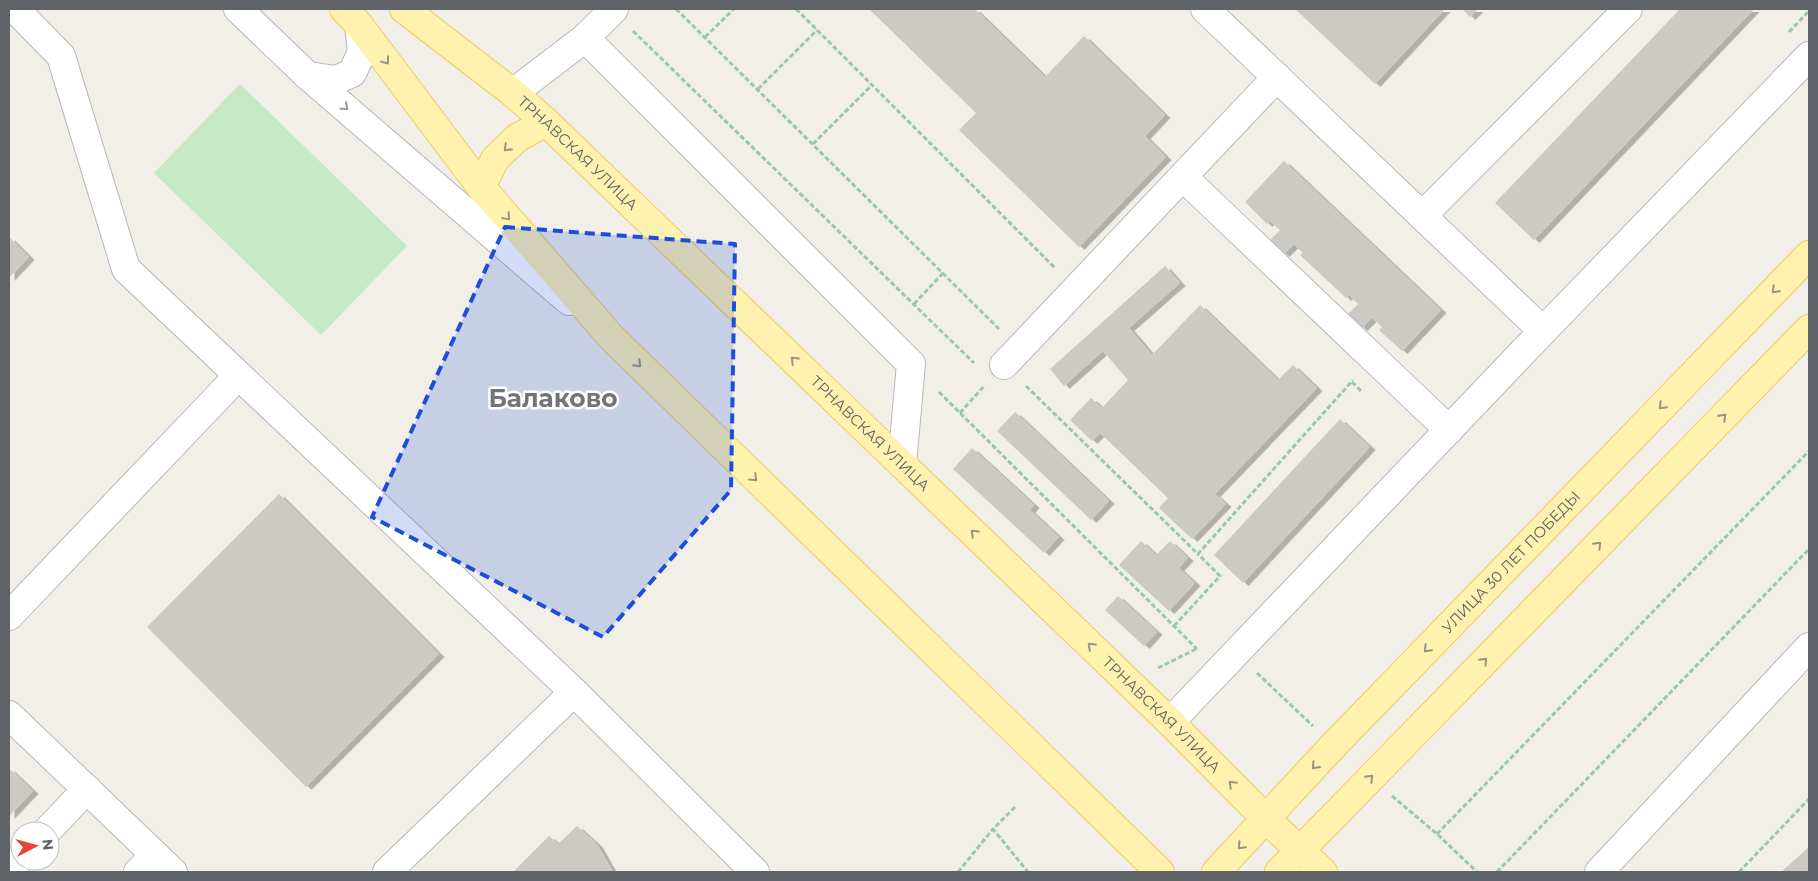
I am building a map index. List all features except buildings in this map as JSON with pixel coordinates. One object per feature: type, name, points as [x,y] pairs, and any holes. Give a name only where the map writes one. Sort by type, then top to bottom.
[{"type":"main road","name":"ТРНАВСКАЯ УЛИЦА","points":[[404,9],[513,93],[546,122],[1170,722],[1266,819],[1323,872]]},
{"type":"main road","points":[[352,17],[481,187],[611,338],[1160,872]]},
{"type":"main road","points":[[481,187],[495,159],[517,138],[546,122]]},
{"type":"main road","name":"УЛИЦА 30 ЛЕТ ПОБЕДЫ","points":[[1216,872],[1359,718],[1809,255]]},
{"type":"main road","points":[[1279,872],[1809,329]]},
{"type":"street","points":[[15,9],[61,56],[126,269],[574,692],[755,872]]},
{"type":"street","points":[[238,9],[308,76],[611,338]]},
{"type":"street","points":[[1205,9],[1543,332]]},
{"type":"street","points":[[1422,216],[1628,9]]},
{"type":"street","points":[[513,93],[585,38],[613,10]]},
{"type":"street","points":[[308,76],[336,80],[352,72],[362,52],[352,17]]},
{"type":"street","points":[[585,38],[911,364],[902,464]]},
{"type":"street","points":[[1170,722],[1809,56]]},
{"type":"street","points":[[1005,364],[1276,77]]},
{"type":"street","points":[[1183,177],[1449,430]]},
{"type":"street","points":[[12,606],[238,376]]},
{"type":"street","points":[[1599,872],[1809,647]]},
{"type":"street","points":[[387,872],[574,692]]},
{"type":"street","points":[[9,715],[87,789],[155,866]]},
{"type":"street","points":[[57,821],[87,789]]},
{"type":"path","points":[[676,9],[943,273],[1005,364]]},
{"type":"path","points":[[705,37],[734,9]]},
{"type":"path","points":[[796,9],[1076,289]]},
{"type":"path","points":[[613,10],[914,304],[1005,364],[1220,576],[1174,626]]},
{"type":"path","points":[[758,89],[817,30]]},
{"type":"path","points":[[813,144],[872,85]]},
{"type":"path","points":[[914,304],[943,273]]},
{"type":"path","points":[[1198,554],[1374,357]]},
{"type":"path","points":[[911,364],[1197,649]]},
{"type":"path","points":[[960,413],[1005,364]]},
{"type":"path","points":[[1352,382],[1365,394]]},
{"type":"path","points":[[1437,834],[1809,451]]},
{"type":"path","points":[[1496,872],[1809,549]]},
{"type":"path","points":[[1739,872],[1809,799]]},
{"type":"path","points":[[958,872],[993,829],[1015,807]]},
{"type":"path","points":[[993,829],[1028,872]]},
{"type":"highlighted area","points":[[505,227],[735,244],[731,490],[603,637],[372,517]]},
{"type":"green space","points":[[240,84],[407,246],[321,335],[154,173]]},
{"type":"district","name":"Балаково","points":[[553,398]]}]
